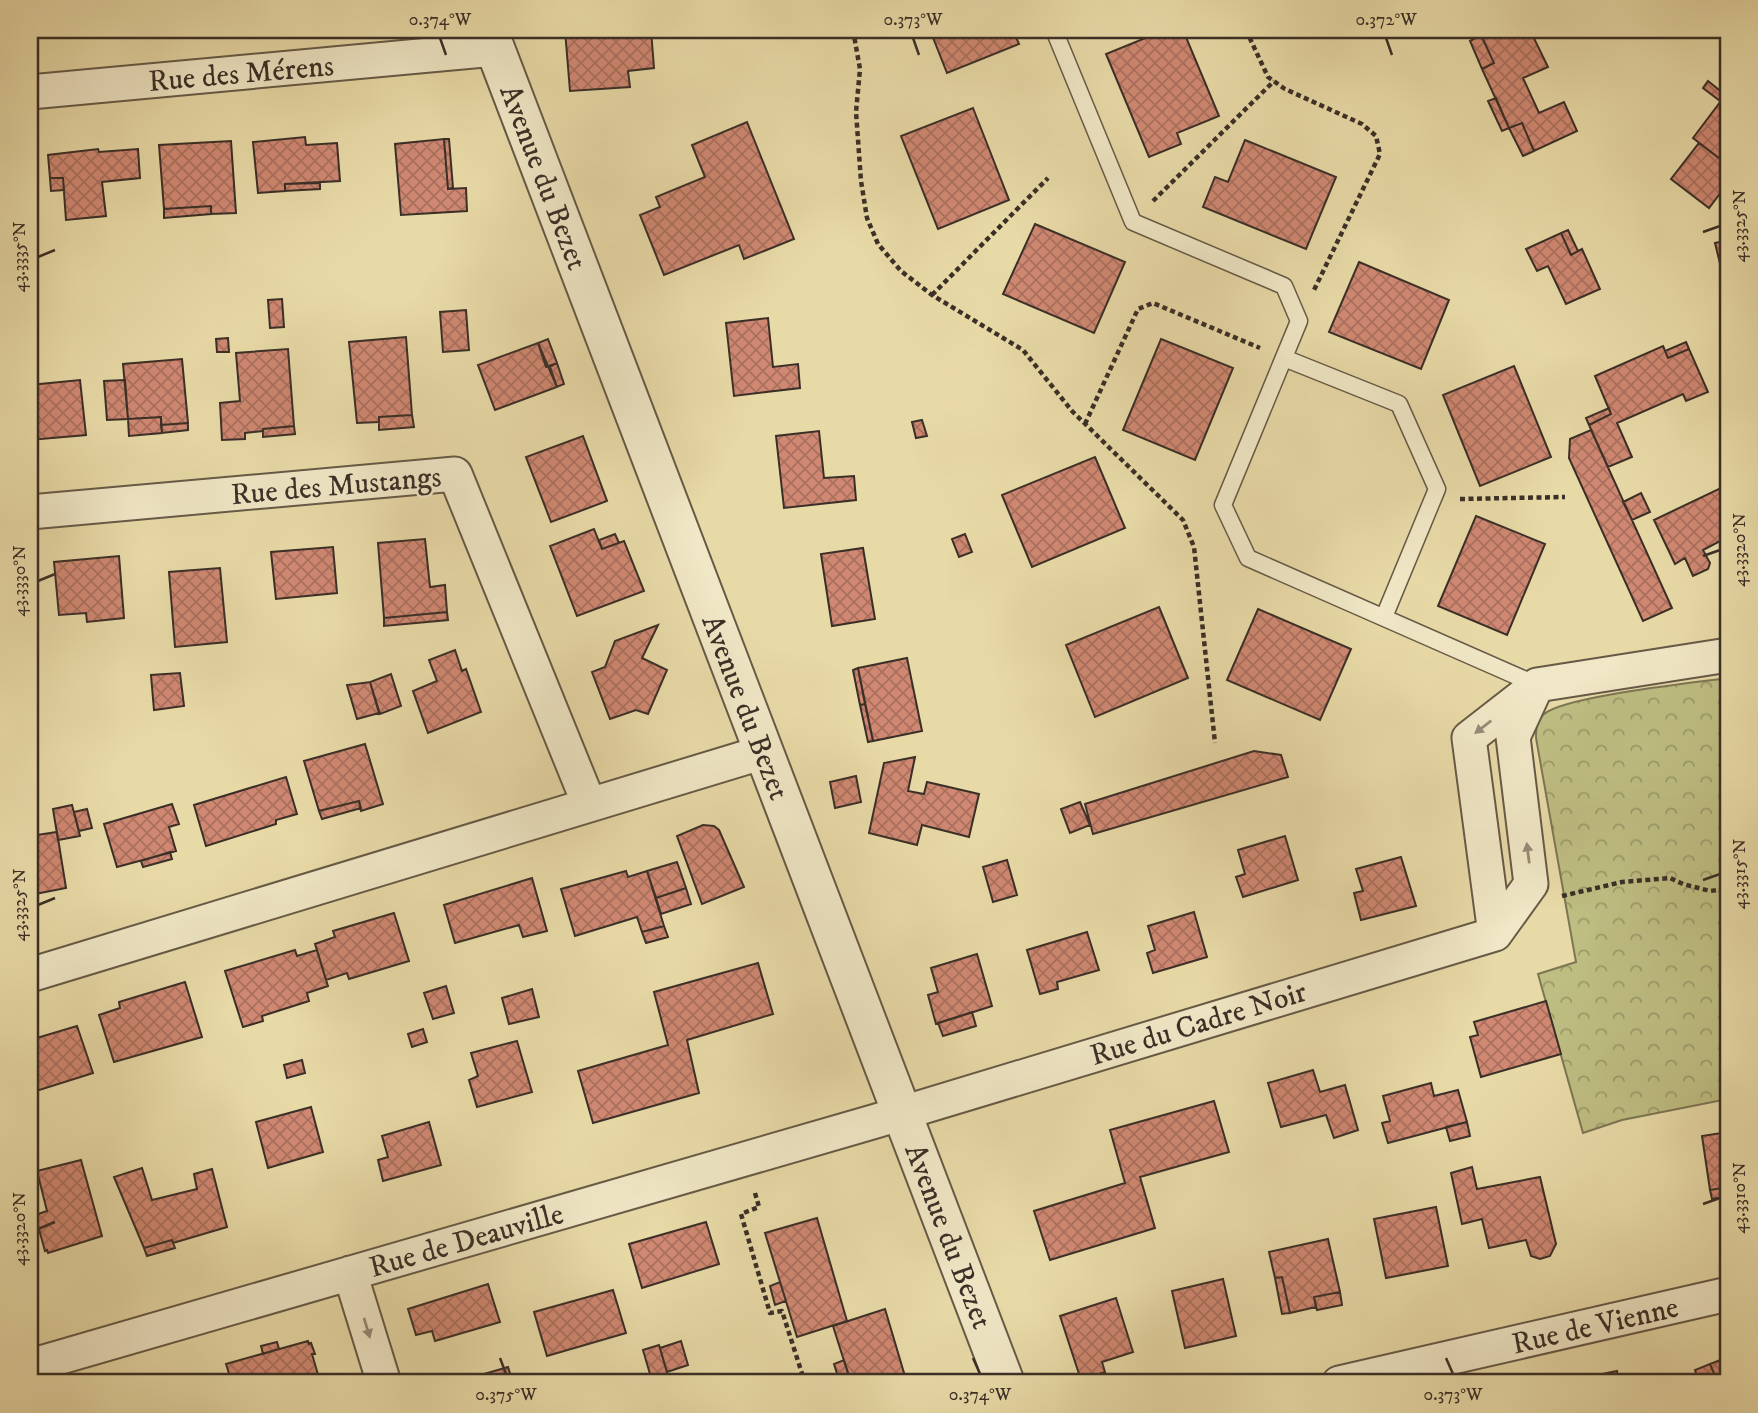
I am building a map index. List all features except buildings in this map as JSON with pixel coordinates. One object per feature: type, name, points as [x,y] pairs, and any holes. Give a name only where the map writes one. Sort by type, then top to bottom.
[{"type":"street","name":"Rue des Mérens","points":[[30,93],[492,39]]},
{"type":"street","name":"Avenue du Bezet","points":[[492,39],[1005,1383]]},
{"type":"street","name":"Rue des Mustangs","points":[[30,512],[455,474],[589,804]]},
{"type":"street","points":[[1495,934],[1469,738],[1537,685],[1728,655]]},
{"type":"street","points":[[1495,934],[1531,884],[1513,737],[1537,685]]},
{"type":"street","points":[[30,975],[764,752]]},
{"type":"street","name":"Rue du Cadre Noir","points":[[901,1113],[1495,934]]},
{"type":"street","name":"Rue de Deauville","points":[[30,1366],[901,1113]]},
{"type":"street","points":[[350,1273],[384,1383]]},
{"type":"street","name":"Rue de Vienne","points":[[1339,1383],[1728,1294]]},
{"type":"lane","points":[[1054,30],[1133,222],[1284,286],[1299,321],[1223,505],[1248,558],[1537,685]]},
{"type":"lane","points":[[1284,358],[1399,404],[1437,489],[1384,617]]},
{"type":"path","points":[[853,30],[860,69],[856,113],[861,181],[867,218],[878,244],[901,271],[932,295],[1023,350],[1072,411],[1183,520],[1194,547],[1215,743]]},
{"type":"path","points":[[1246,30],[1268,77],[1285,89],[1362,124],[1376,136],[1380,154],[1299,321]]},
{"type":"path","points":[[1133,222],[1275,81]]},
{"type":"path","points":[[932,295],[1048,178]]},
{"type":"path","points":[[1085,424],[1138,309],[1153,303],[1284,358]]},
{"type":"path","points":[[1437,489],[1452,499],[1565,497]]},
{"type":"path","points":[[1557,902],[1564,894],[1622,883],[1671,878],[1710,891],[1728,889]]},
{"type":"path","points":[[743,1159],[759,1207],[741,1214],[770,1313],[782,1311],[805,1383]]},
{"type":"green space","points":[[1728,678],[1728,1099],[1622,1120],[1583,1133],[1538,974],[1576,962],[1536,738],[1537,725],[1544,714],[1577,701]]}]
